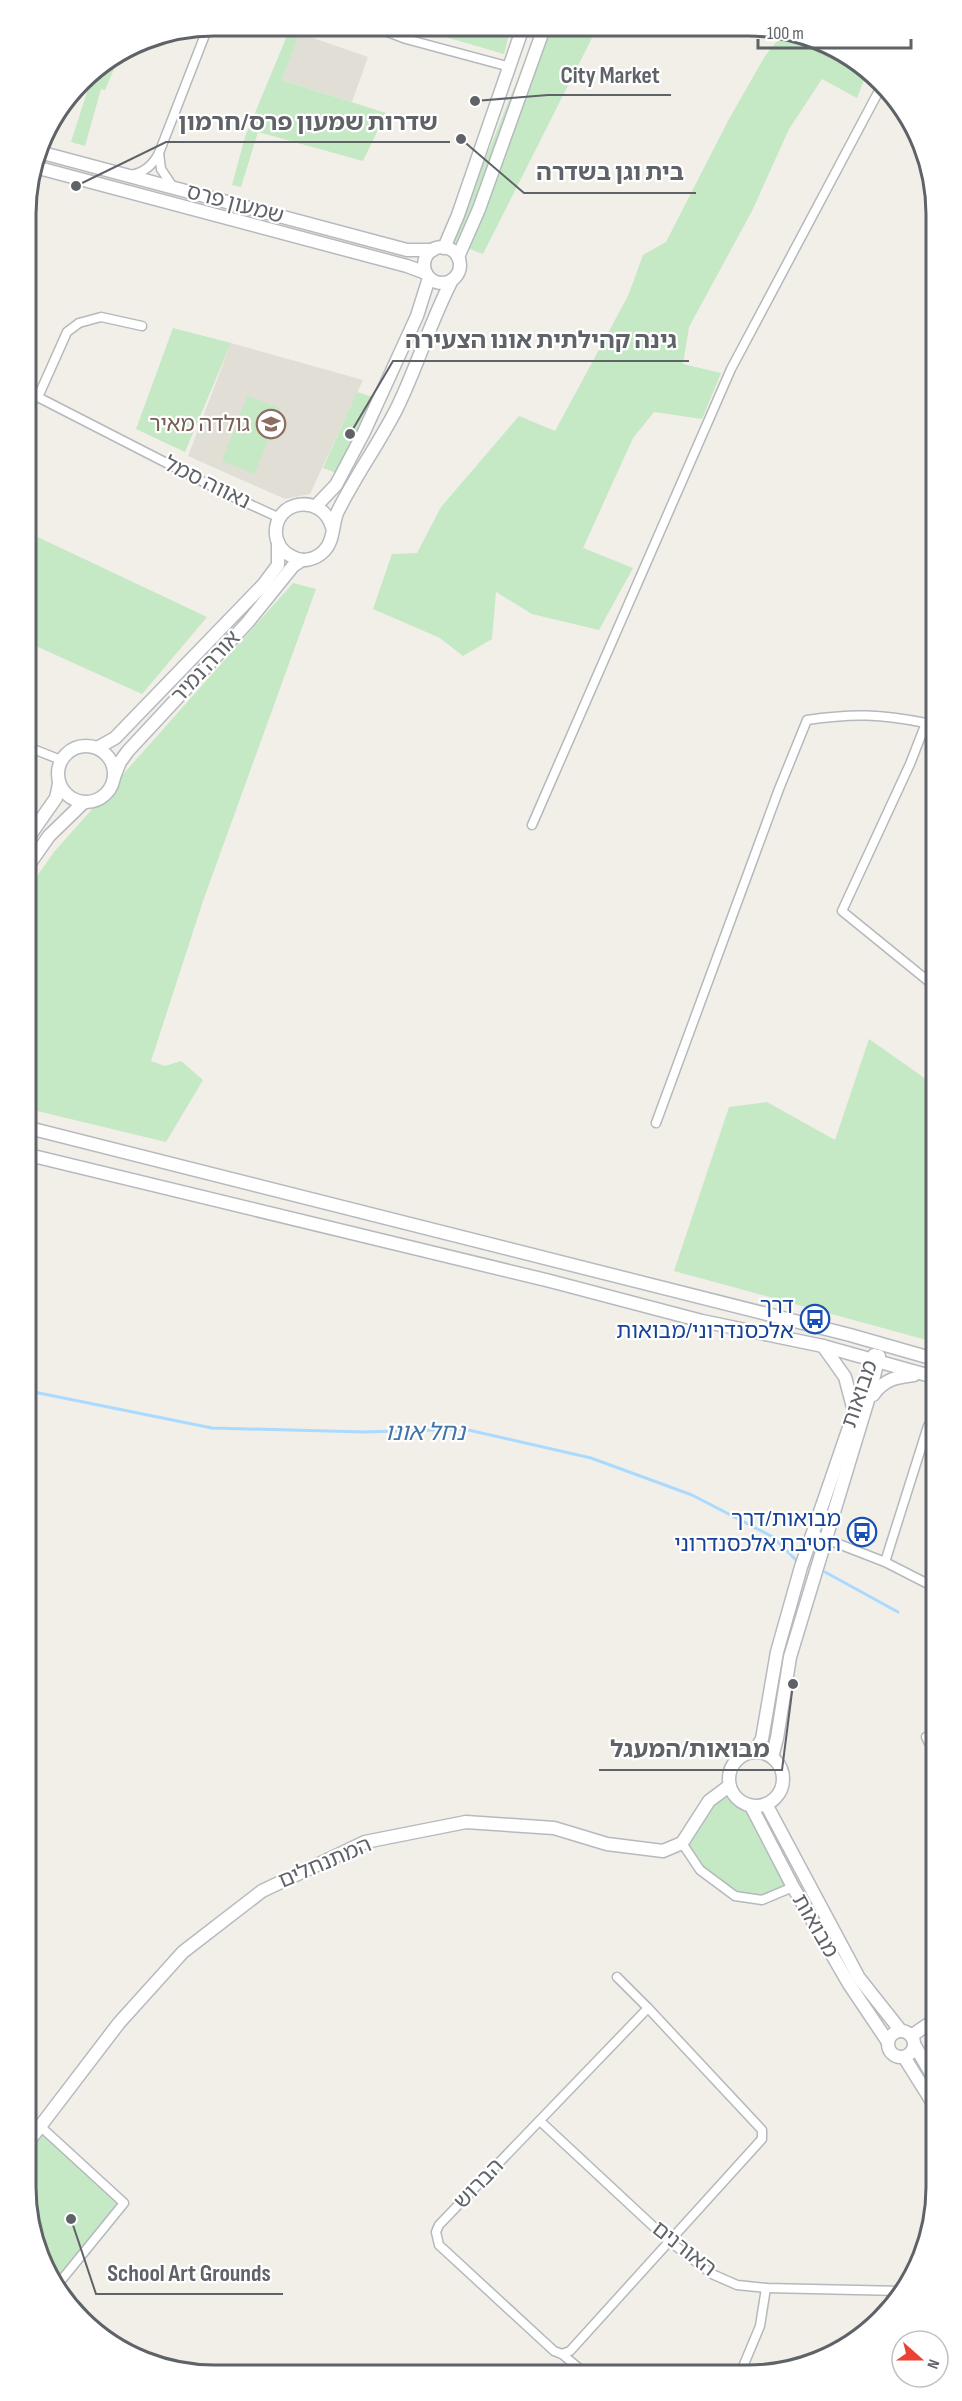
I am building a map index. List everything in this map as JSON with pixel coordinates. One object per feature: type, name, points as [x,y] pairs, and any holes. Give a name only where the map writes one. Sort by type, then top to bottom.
[{"type":"street","points":[[398,36],[510,67]]},
{"type":"street","points":[[316,506],[336,485],[364,432],[417,316],[427,275],[426,258],[438,249],[459,215],[520,36]]},
{"type":"street","points":[[332,527],[326,514],[316,506],[295,505],[280,518],[276,534],[278,542],[288,555],[302,560],[316,557],[327,548],[338,513],[396,409],[442,299],[459,272],[458,256],[479,209],[541,36]]},
{"type":"street","points":[[129,176],[149,167],[159,153],[204,37]]},
{"type":"street","points":[[532,825],[731,369],[878,92]]},
{"type":"street","points":[[159,153],[160,169],[174,187]]},
{"type":"street","name":"שמעון פרס","points":[[47,154],[407,250],[438,249]]},
{"type":"street","name":"שמעון פרס","points":[[42,169],[407,266],[427,275]]},
{"type":"street","points":[[438,249],[454,252],[458,256]]},
{"type":"street","points":[[427,275],[438,283],[452,280]]},
{"type":"street","points":[[38,397],[67,332],[79,323],[101,317],[142,326]]},
{"type":"street","name":"נאווה סמל","points":[[38,397],[227,494],[280,518]]},
{"type":"street","name":"אורה נמיר","points":[[98,748],[115,738],[263,585],[278,565],[278,542]]},
{"type":"street","name":"אורה נמיר","points":[[114,777],[120,762],[128,751],[248,622],[292,566],[302,560]]},
{"type":"street","points":[[656,1123],[779,789],[807,720],[839,715],[884,715],[926,722]]},
{"type":"street","points":[[926,729],[842,911],[926,979]]},
{"type":"street","points":[[36,827],[56,798],[61,760],[70,750],[90,746],[98,748],[108,756],[112,763],[114,777],[109,790],[104,796],[91,802],[69,797],[59,784]]},
{"type":"street","points":[[36,750],[61,760]]},
{"type":"street","points":[[36,855],[50,836],[84,802]]},
{"type":"street","points":[[36,1130],[926,1357]]},
{"type":"street","points":[[36,1157],[550,1281],[702,1321],[823,1346],[926,1375]]},
{"type":"street","name":"מבואות","points":[[772,1757],[790,1657],[868,1400],[879,1343]]},
{"type":"street","points":[[823,1346],[845,1377],[854,1413]]},
{"type":"street","name":"מבואות","points":[[754,1752],[762,1739],[777,1652],[813,1534],[854,1413],[875,1361]]},
{"type":"street","points":[[868,1400],[879,1385],[886,1381],[921,1374]]},
{"type":"street","points":[[885,1562],[926,1432]]},
{"type":"street","points":[[813,1534],[885,1562],[926,1583]]},
{"type":"street","points":[[754,1752],[772,1757],[777,1762],[783,1778],[778,1794],[766,1804],[750,1806],[735,1797],[729,1786],[730,1770],[734,1763],[740,1757],[754,1752]]},
{"type":"street","points":[[729,1786],[709,1801],[682,1844],[700,1870],[735,1896],[762,1900],[793,1887]]},
{"type":"street","name":"מבואות","points":[[766,1804],[859,1978],[909,2037],[926,2065]]},
{"type":"street","name":"מבואות","points":[[750,1806],[849,1984],[888,2042]]},
{"type":"street","name":"המתנחלים","points":[[36,2132],[119,2023],[183,1952],[262,1891],[364,1842],[466,1822],[554,1828],[607,1844],[649,1851],[663,1851],[682,1844]]},
{"type":"street","points":[[562,2354],[570,2350],[762,2139],[762,2130],[617,1977]]},
{"type":"street","name":"הברוש","points":[[575,2365],[562,2354],[554,2351],[439,2245],[436,2232],[648,2008]]},
{"type":"street","points":[[926,2026],[909,2037],[892,2034],[888,2042],[892,2054],[904,2057],[926,2092]]},
{"type":"street","points":[[904,2057],[911,2052],[909,2037]]},
{"type":"street","name":"האורנים","points":[[540,2121],[669,2241],[712,2274],[737,2285],[766,2288],[892,2291]]},
{"type":"street","points":[[40,2126],[124,2203],[62,2279]]},
{"type":"street","points":[[744,2365],[760,2326],[766,2288]]},
{"type":"shaded area","points":[[298,36],[308,36],[368,57],[352,102],[282,80]]},
{"type":"shaded area","name":"גולדה מאיר","points":[[231,343],[363,380],[310,494],[285,499],[188,456]]},
{"type":"green space","points":[[287,36],[298,36],[282,80],[386,113],[363,161],[258,132],[241,187],[232,185],[245,137]]},
{"type":"green space","points":[[442,36],[509,36],[504,54]]},
{"type":"green space","points":[[535,36],[593,36],[483,254],[452,242]]},
{"type":"green space","points":[[779,39],[783,39],[827,54],[864,79],[857,98],[822,79],[789,129],[752,211],[689,327],[683,364],[721,373],[702,419],[654,412],[633,438],[583,548],[633,568],[599,630],[532,614],[496,592],[492,639],[463,656],[440,638],[373,609],[392,554],[417,553],[441,507],[519,416],[555,431],[628,296],[643,255],[666,242],[729,119],[765,56]]},
{"type":"green space","points":[[115,67],[105,90],[101,89],[85,146],[71,142],[88,88]]},
{"type":"green space","points":[[173,328],[231,343],[185,452],[136,429]]},
{"type":"green space","points":[[357,392],[379,399],[342,475],[323,468]]},
{"type":"green space","points":[[247,396],[280,408],[255,474],[222,461]]},
{"type":"green space","points":[[36,536],[207,617],[142,694],[36,646]]},
{"type":"green space","points":[[293,583],[316,589],[203,901],[151,1061],[165,1066],[181,1061],[203,1080],[166,1142],[36,1111],[36,878],[54,852]]},
{"type":"green space","points":[[869,1039],[926,1079],[926,1340],[674,1271],[729,1107],[767,1102],[835,1140]]},
{"type":"green space","points":[[729,1786],[735,1797],[751,1806],[793,1887],[762,1900],[735,1896],[700,1870],[682,1844]]},
{"type":"green space","points":[[40,2126],[124,2203],[62,2279],[42,2233],[36,2187],[36,2132]]},
{"type":"waterway","name":"נחל אונו","points":[[36,1392],[212,1428],[364,1432],[464,1429],[591,1458],[692,1495],[773,1537],[796,1560]]},
{"type":"waterway","name":"נחל אונו","points":[[825,1572],[898,1612]]},
{"type":"place","name":"City Market","points":[[475,101]]},
{"type":"place","name":"בית וגן בשדרה","points":[[461,139]]},
{"type":"place","name":"שדרות שמעון פרס/חרמון","points":[[76,186]]},
{"type":"place","name":"גולדה מאיר","points":[[271,424]]},
{"type":"place","name":"גינה קהילתית אונו הצעירה","points":[[350,434]]},
{"type":"place","name":"דרך אלכסנדרוני/מבואות","points":[[815,1319]]},
{"type":"place","name":"מבואות/דרך חטיבת אלכסנדרוני","points":[[862,1532]]},
{"type":"place","name":"מבואות/המעגל","points":[[793,1684]]},
{"type":"place","name":"School Art Grounds","points":[[71,2219]]}]
